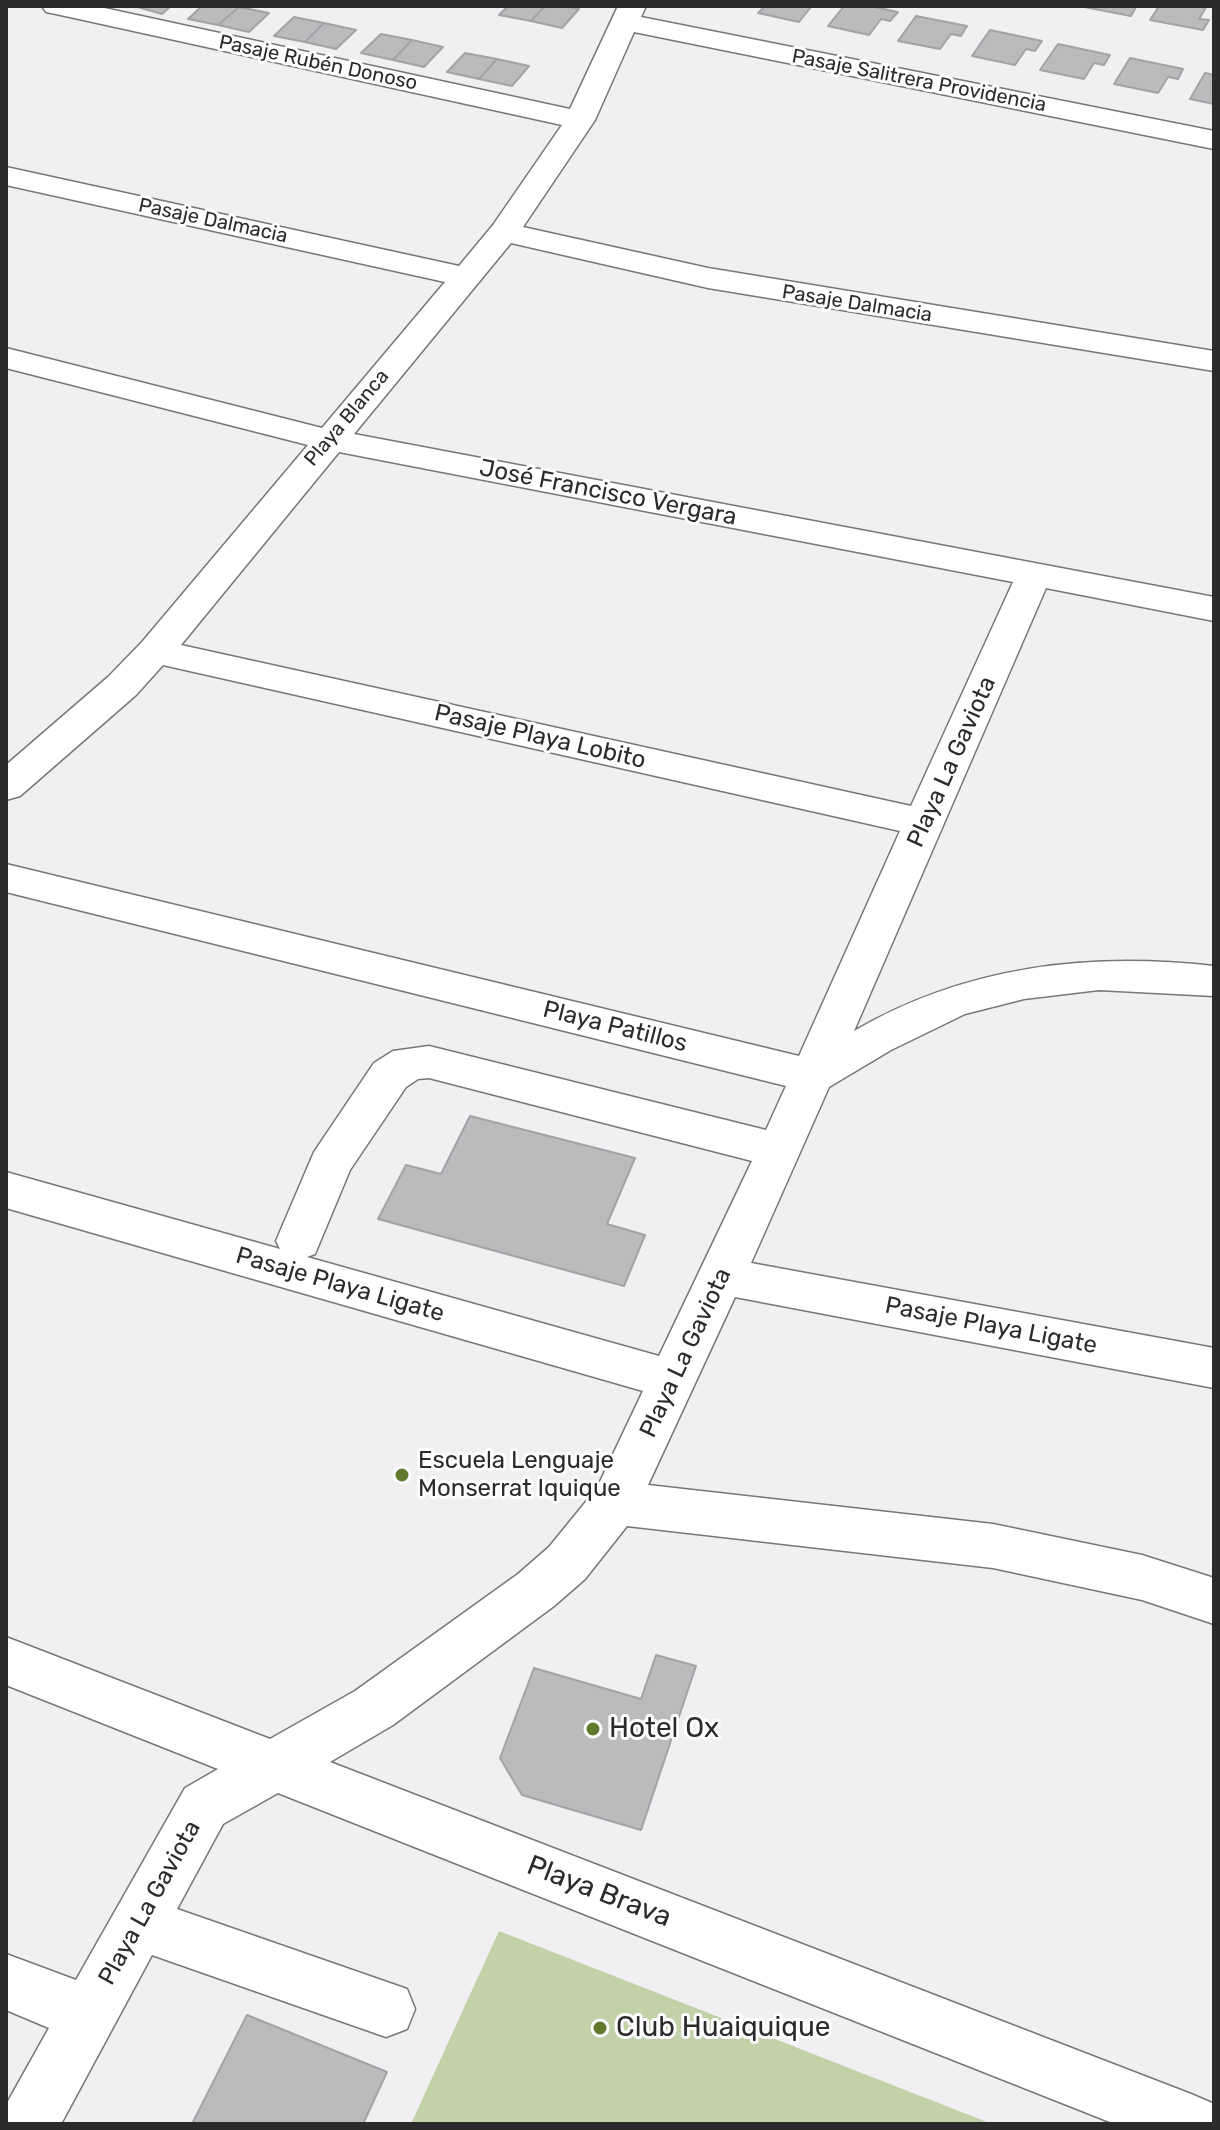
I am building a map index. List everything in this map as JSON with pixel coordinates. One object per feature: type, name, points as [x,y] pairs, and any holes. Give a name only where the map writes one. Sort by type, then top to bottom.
[{"type":"street","name":"Pasaje Rubén Donoso","points":[[56,6],[580,120]]},
{"type":"street","name":"Playa Blanca","points":[[6,787],[122,686],[155,651],[504,232],[580,120],[628,14]]},
{"type":"street","name":"Pasaje Salitrera Providencia","points":[[628,14],[1214,140]]},
{"type":"street","name":"Pasaje Dalmacia","points":[[6,176],[467,277]]},
{"type":"street","name":"Pasaje Dalmacia","points":[[504,232],[722,281],[1214,361]]},
{"type":"street","name":"José Francisco Vergara","points":[[6,358],[329,440],[1214,609]]},
{"type":"street","name":"Playa La Gaviota","points":[[28,2124],[204,1806],[374,1708],[536,1590],[567,1563],[615,1503],[813,1076],[1034,575]]},
{"type":"street","name":"Pasaje Playa Lobito","points":[[155,651],[924,823]]},
{"type":"street","points":[[6,743],[45,754]]},
{"type":"street","name":"Playa Patillos","points":[[6,878],[813,1076]]},
{"type":"street","points":[[813,1076],[915,1018],[1008,987],[1089,974],[1142,974],[1214,981]]},
{"type":"street","points":[[299,1241],[330,1164],[390,1075],[409,1063],[429,1062],[779,1151]]},
{"type":"street","name":"Pasaje Playa Ligate","points":[[6,1190],[674,1380]]},
{"type":"street","name":"Pasaje Playa Ligate","points":[[722,1276],[1214,1368]]},
{"type":"street","points":[[615,1503],[1022,1548],[1167,1583],[1214,1601]]},
{"type":"street","name":"Playa Brava","points":[[6,1661],[1191,2124]]},
{"type":"street","points":[[139,1923],[386,2009]]},
{"type":"street","points":[[6,1982],[37,1991],[87,2016]]},
{"type":"green space","name":"Club Huaiquique","points":[[499,1931],[992,2124],[411,2124]]},
{"type":"building","points":[[134,6],[171,6],[162,14]]},
{"type":"building","points":[[202,6],[239,7],[218,25],[188,19]]},
{"type":"building","points":[[508,6],[545,6],[531,21],[499,15]]},
{"type":"building","points":[[545,6],[579,9],[562,28],[531,21]]},
{"type":"building","points":[[765,6],[823,6],[811,7],[799,22],[758,13]]},
{"type":"building","points":[[844,6],[869,6],[898,12],[890,21],[881,19],[869,35],[828,26]]},
{"type":"building","points":[[1079,6],[1134,6],[1136,7],[1131,16]]},
{"type":"building","points":[[1159,6],[1207,6],[1199,19],[1209,20],[1203,30],[1150,20]]},
{"type":"building","points":[[239,7],[269,13],[249,32],[218,25]]},
{"type":"building","points":[[916,16],[967,26],[961,36],[951,34],[940,49],[898,41]]},
{"type":"building","points":[[294,17],[324,23],[305,42],[274,36]]},
{"type":"building","points":[[324,23],[356,30],[336,49],[305,42]]},
{"type":"building","points":[[990,30],[1042,41],[1035,51],[1026,49],[1015,65],[972,56]]},
{"type":"building","points":[[381,34],[412,40],[393,60],[361,53]]},
{"type":"building","points":[[412,40],[443,47],[424,67],[393,60]]},
{"type":"building","points":[[1058,44],[1110,55],[1104,65],[1094,63],[1084,79],[1040,70]]},
{"type":"building","points":[[465,53],[497,59],[479,79],[447,72]]},
{"type":"building","points":[[1130,58],[1183,69],[1178,79],[1168,77],[1158,93],[1114,84]]},
{"type":"building","points":[[497,59],[529,66],[512,86],[479,79]]},
{"type":"building","points":[[1205,73],[1214,75],[1214,104],[1190,99]]},
{"type":"building","points":[[470,1116],[635,1158],[607,1224],[645,1235],[624,1286],[378,1219],[406,1165],[441,1174]]},
{"type":"building","name":"Hotel Ox","points":[[656,1655],[696,1666],[641,1830],[522,1795],[500,1758],[534,1668],[641,1699]]},
{"type":"building","points":[[247,2015],[387,2072],[363,2124],[192,2124]]},
{"type":"place","name":"Escuela Lenguaje Monserrat Iquique","points":[[402,1475]]},
{"type":"place","name":"Hotel Ox","points":[[593,1729]]},
{"type":"place","name":"Club Huaiquique","points":[[600,2028]]}]
